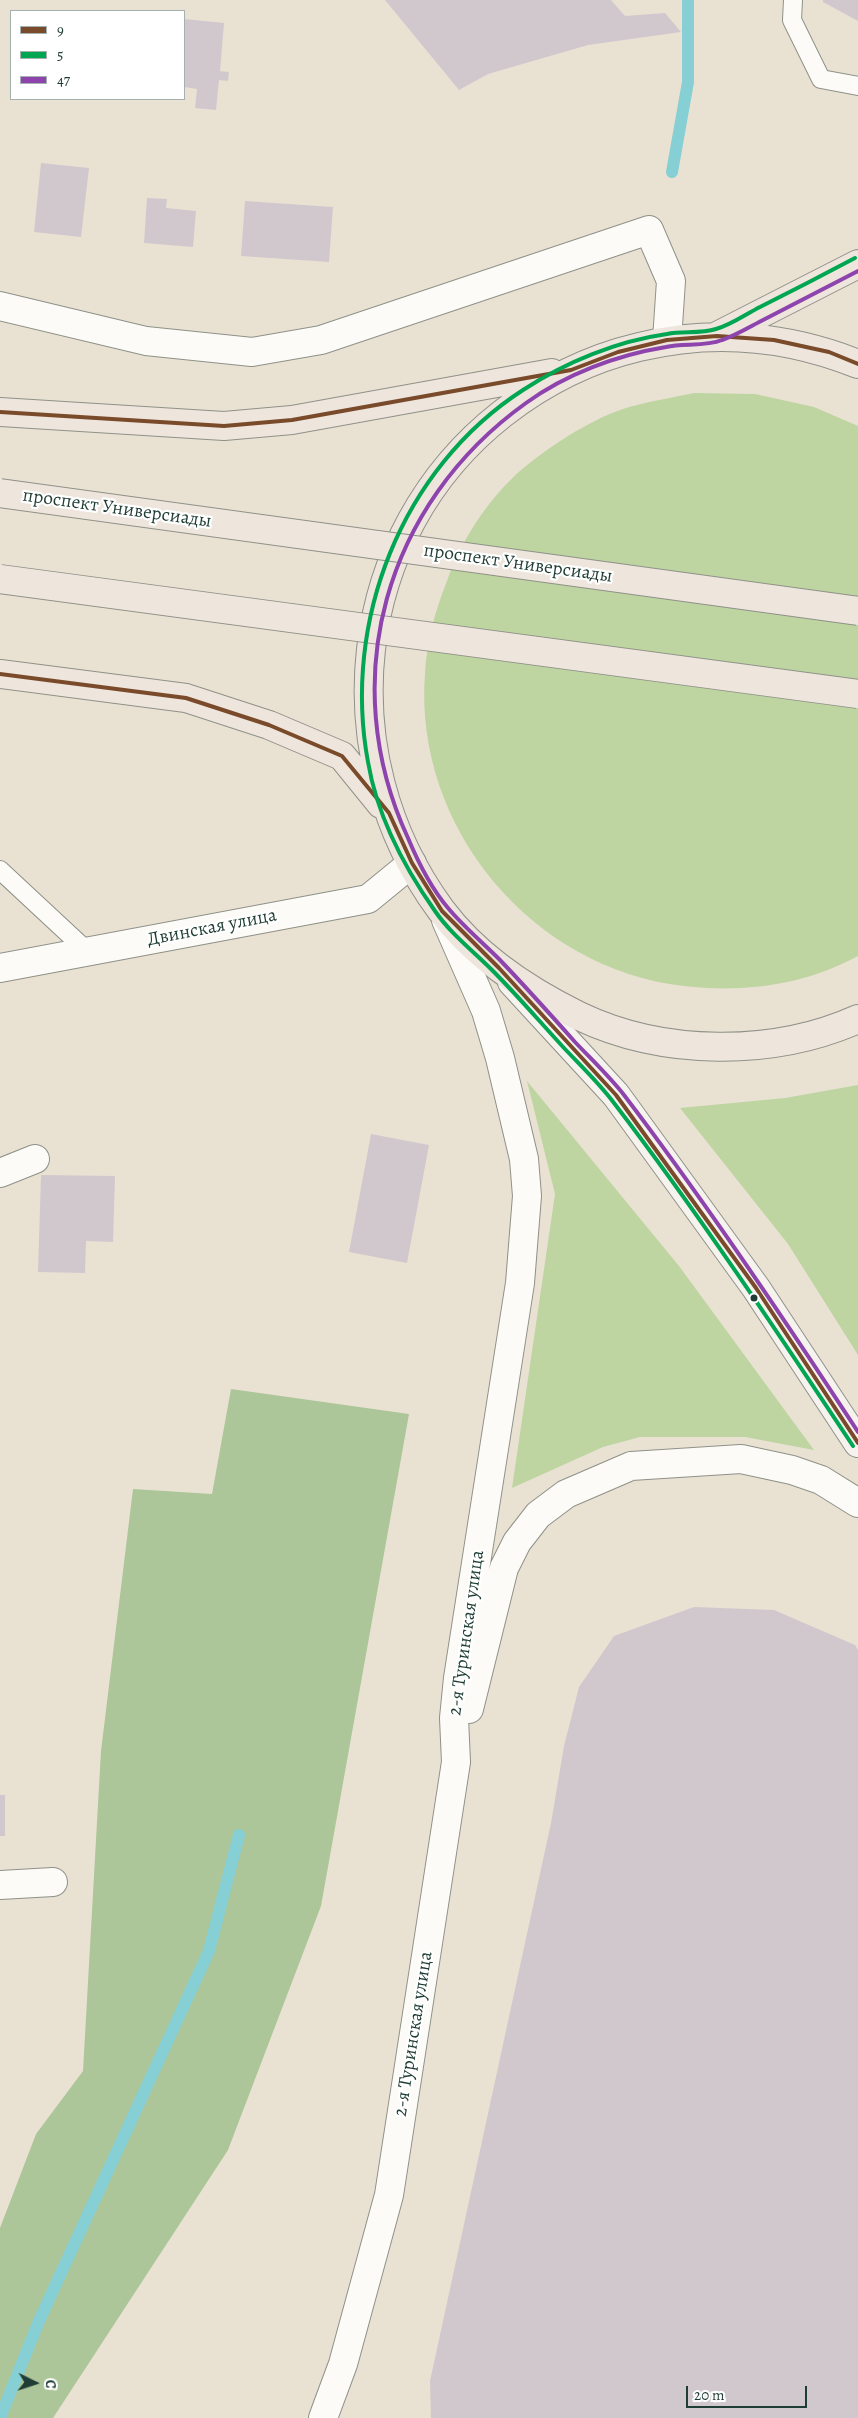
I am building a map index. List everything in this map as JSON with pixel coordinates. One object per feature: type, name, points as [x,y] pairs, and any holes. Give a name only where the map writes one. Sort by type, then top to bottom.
[{"type":"main road","points":[[717,336],[858,264]]},
{"type":"main road","points":[[858,364],[829,352],[774,340],[717,336],[666,340],[618,352],[571,370],[525,396],[491,423],[448,466],[418,509],[394,556],[378,606],[369,658],[368,711],[374,763],[389,813],[412,863],[442,912],[500,968],[616,1095],[756,1288],[858,1443]]},
{"type":"main road","points":[[0,412],[224,426],[292,420],[571,370]]},
{"type":"main road","name":"проспект Универсиады","points":[[0,493],[858,611]]},
{"type":"main road","points":[[0,579],[858,694]]},
{"type":"main road","points":[[0,674],[186,698],[269,726],[342,756],[389,813]]},
{"type":"main road","points":[[500,968],[543,998],[592,1022],[643,1038],[696,1046],[749,1045],[802,1037],[858,1019]]},
{"type":"street","points":[[0,306],[146,341],[252,352],[321,340],[649,230],[671,281],[666,340]]},
{"type":"street","name":"Двинская улица","points":[[0,968],[368,899],[412,863]]},
{"type":"street","name":"2-я Туринская улица","points":[[323,2418],[343,2364],[390,2195],[456,1762],[454,1718],[458,1678],[520,1283],[527,1196],[524,1159],[497,1048],[482,1003],[442,912]]},
{"type":"street","points":[[0,1173],[35,1159]]},
{"type":"street","points":[[456,1762],[504,1568],[516,1542],[538,1515],[566,1494],[631,1466],[741,1459],[792,1470],[821,1480],[858,1503]]},
{"type":"street","points":[[0,1885],[52,1882]]},
{"type":"lane","points":[[793,0],[792,20],[821,79],[858,86]]},
{"type":"lane","points":[[0,870],[87,951]]},
{"type":"green space","points":[[694,393],[755,394],[814,407],[858,426],[858,956],[817,974],[795,980],[751,987],[707,988],[684,986],[629,974],[578,952],[532,920],[493,881],[462,835],[439,784],[426,730],[425,673],[435,615],[447,581],[462,548],[471,531],[492,501],[531,462],[555,444],[595,421],[609,414],[644,403]]},
{"type":"green space","points":[[527,1081],[679,1266],[814,1450],[745,1437],[640,1437],[603,1447],[512,1488],[555,1194]]},
{"type":"green space","points":[[858,1085],[858,1355],[788,1244],[680,1108],[785,1098]]},
{"type":"green space","points":[[231,1389],[409,1414],[321,1906],[228,2150],[53,2418],[0,2418],[0,2228],[36,2134],[83,2071],[101,1751],[133,1489],[212,1494]]},
{"type":"building","points":[[385,0],[611,0],[625,16],[665,13],[681,32],[588,45],[488,74],[459,90]]},
{"type":"building","points":[[823,0],[858,0],[858,21],[823,2]]},
{"type":"building","points":[[185,19],[224,23],[220,71],[229,72],[228,81],[219,80],[216,110],[195,108],[197,89],[185,87]]},
{"type":"building","points":[[41,163],[89,168],[81,237],[34,232]]},
{"type":"building","points":[[147,198],[167,199],[166,208],[196,211],[193,247],[144,243]]},
{"type":"building","points":[[245,201],[333,207],[329,262],[241,256]]},
{"type":"building","points":[[371,1134],[429,1145],[407,1263],[349,1252]]},
{"type":"building","points":[[41,1175],[115,1176],[113,1242],[86,1241],[85,1273],[38,1272]]},
{"type":"building","points":[[694,1607],[774,1610],[855,1645],[858,1650],[858,2418],[431,2418],[430,2381],[551,1823],[564,1746],[579,1687],[614,1636]]},
{"type":"building","points":[[0,1795],[5,1795],[5,1836],[0,1836]]},
{"type":"waterway","points":[[672,172],[688,82],[688,0]]},
{"type":"waterway","points":[[0,2418],[39,2321],[209,1951],[239,1835]]},
{"type":"transit line","name":"5","points":[[853,1446],[707,1230],[614,1103],[510,989],[462,942],[435,911],[413,877],[385,821],[372,782],[362,709],[364,656],[373,604],[390,553],[413,506],[444,462],[480,423],[539,380],[592,354],[648,337],[673,333],[710,331],[722,327],[855,258]]},
{"type":"transit line","name":"47","points":[[858,271],[722,340],[673,346],[629,355],[575,375],[526,403],[477,444],[438,491],[407,543],[387,599],[376,658],[376,718],[386,778],[408,838],[436,892],[466,928],[509,969],[624,1095],[744,1261],[858,1432]]},
{"type":"transit line","name":"9","points":[[0,412],[224,426],[292,420],[571,370],[618,352],[667,340],[717,336],[774,340],[829,352],[858,364]]},
{"type":"transit line","name":"9","points":[[0,674],[186,698],[269,725],[342,756],[389,813],[412,863],[442,911],[499,968],[616,1095],[756,1288],[858,1443]]}]
